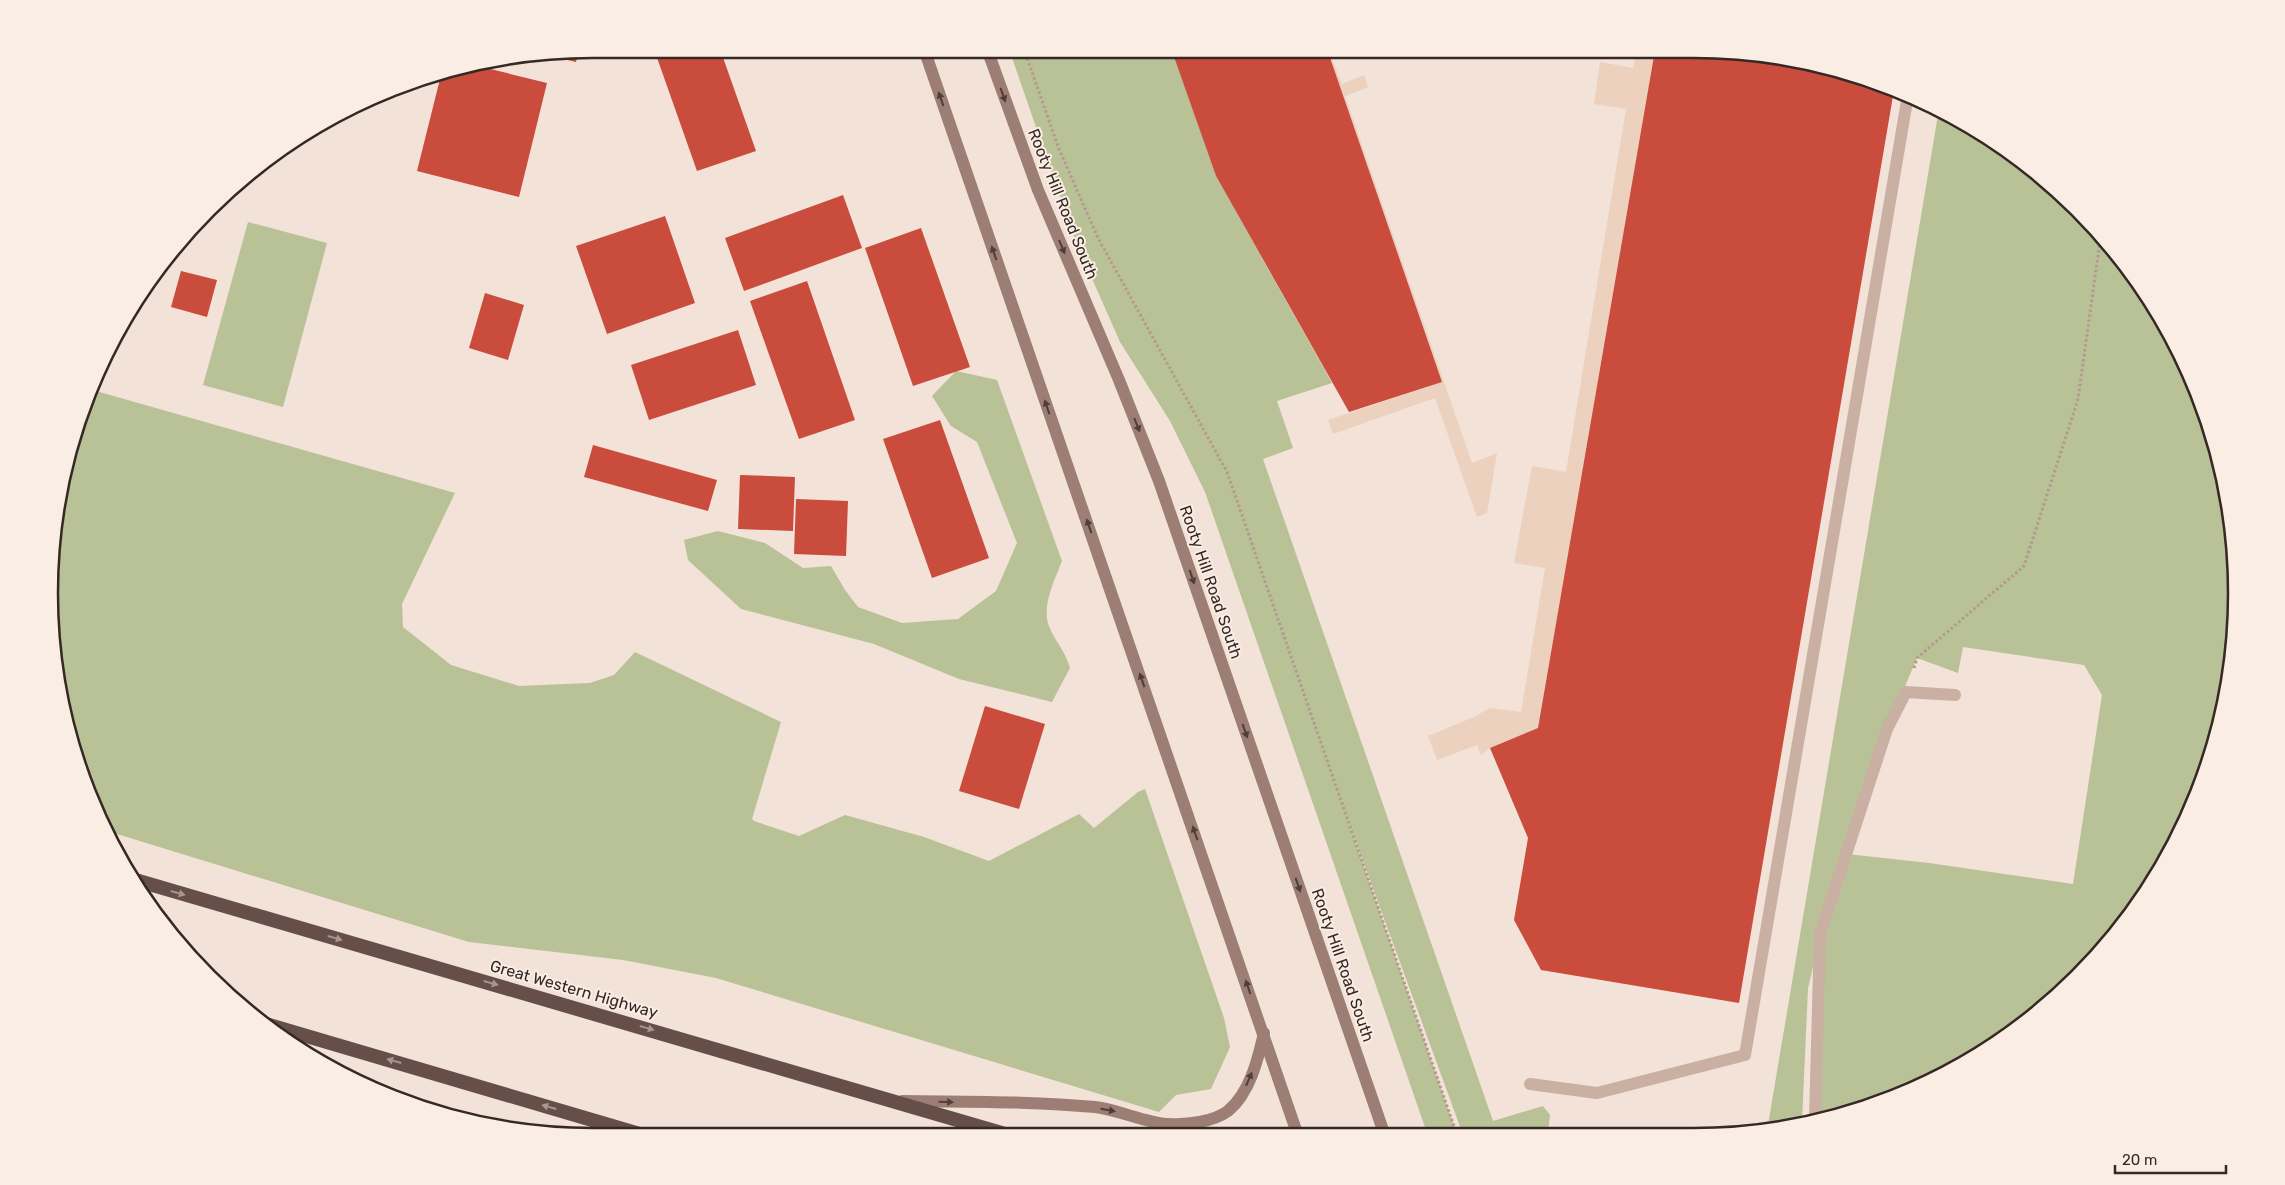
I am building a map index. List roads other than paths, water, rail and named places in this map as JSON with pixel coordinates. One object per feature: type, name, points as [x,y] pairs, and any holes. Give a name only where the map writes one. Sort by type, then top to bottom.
[{"type":"highway","name":"Great Western Highway","points":[[143,882],[985,1128]]},
{"type":"highway","points":[[285,1030],[619,1128]]},
{"type":"main road","points":[[927,58],[1295,1128]]},
{"type":"main road","name":"Rooty Hill Road South","points":[[990,58],[1038,190],[1119,380],[1159,480],[1382,1128]]},
{"type":"main road","points":[[897,1101],[1062,1104],[1108,1109],[1168,1124],[1190,1124],[1211,1119],[1227,1111],[1239,1099],[1258,1059],[1264,1033]]},
{"type":"lane","points":[[1530,1084],[1597,1093],[1745,1055],[1907,103]]},
{"type":"lane","points":[[1816,1113],[1820,934],[1887,729],[1906,692],[1955,695]]}]
